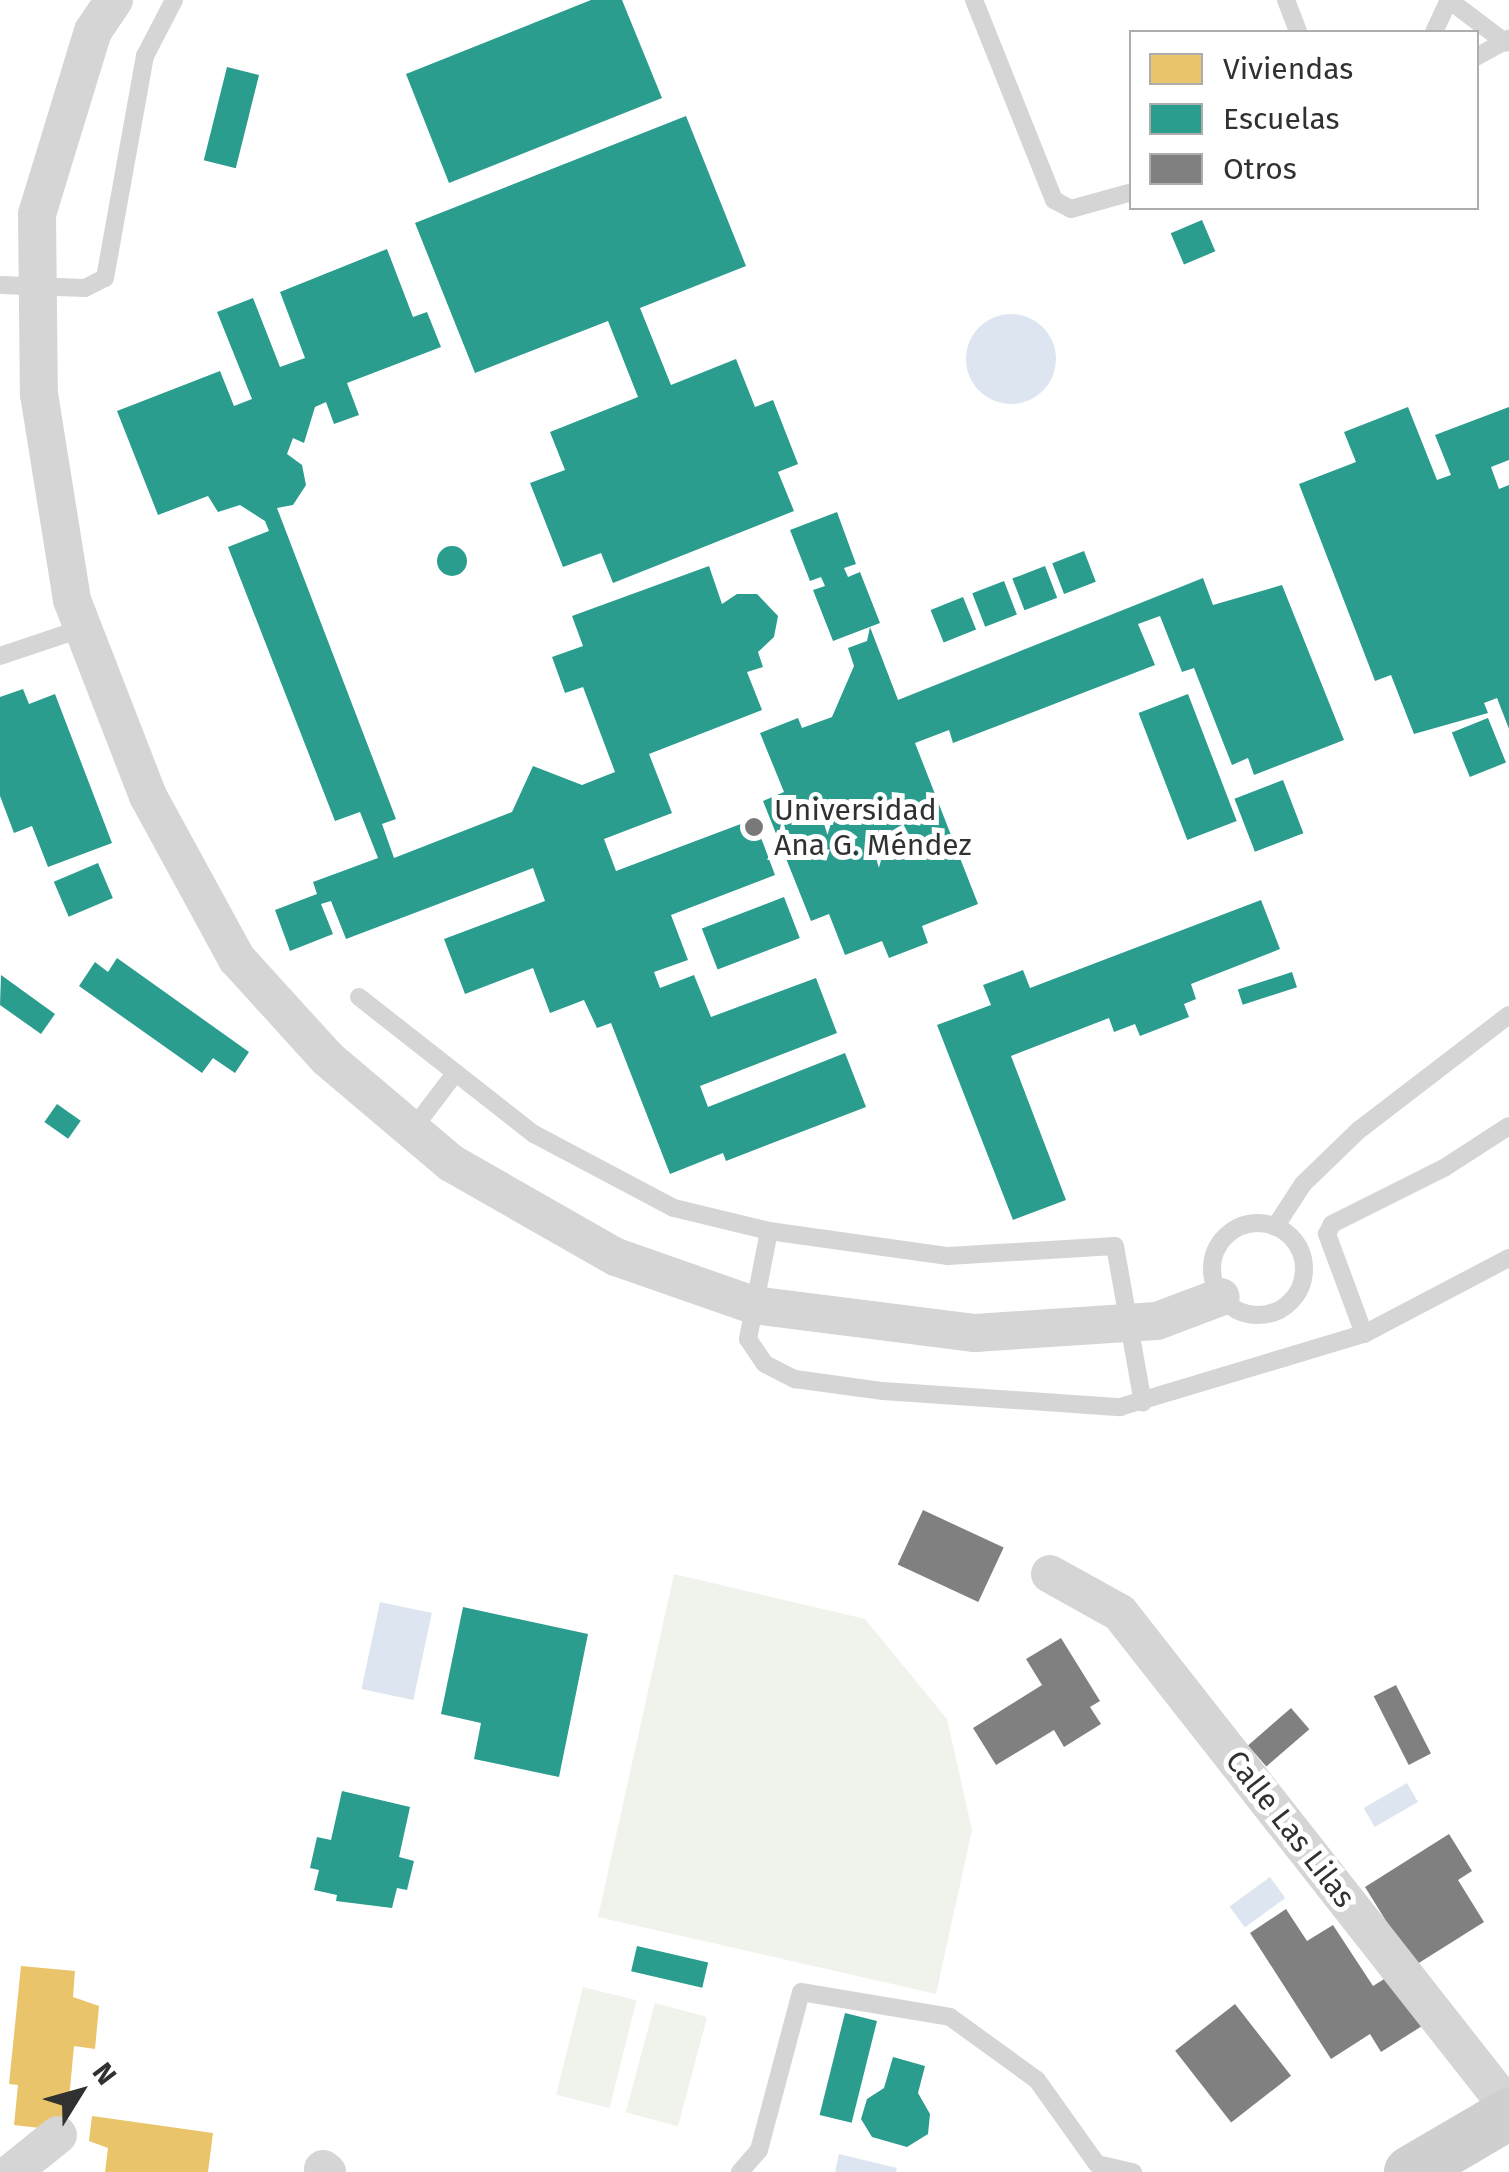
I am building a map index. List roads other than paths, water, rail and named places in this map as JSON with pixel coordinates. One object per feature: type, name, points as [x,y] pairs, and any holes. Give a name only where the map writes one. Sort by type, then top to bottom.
[{"type":"street","points":[[114,0],[93,31],[37,214],[39,394],[72,600],[148,796],[237,960],[328,1059],[451,1163],[616,1257],[752,1305],[976,1333],[1158,1320],[1222,1297]]},
{"type":"street","name":"Calle Las Lilas","points":[[1050,1574],[1120,1613],[1509,2111]]},
{"type":"street","points":[[1410,2172],[1509,2111]]},
{"type":"street","points":[[12,2172],[58,2135]]},
{"type":"lane","points":[[0,285],[86,288],[105,278],[145,56],[174,0]]},
{"type":"lane","points":[[974,0],[1054,200],[1071,210],[1129,193]]},
{"type":"lane","points":[[1286,0],[1297,30]]},
{"type":"lane","points":[[1435,30],[1449,0],[1507,41],[1479,55]]},
{"type":"lane","points":[[0,656],[83,628]]},
{"type":"lane","points":[[359,997],[452,1076],[602,1174],[674,1208],[769,1231],[948,1256],[1105,1242],[1121,1254],[1143,1403]]},
{"type":"lane","points":[[1275,1226],[1303,1184],[1359,1130],[1509,1015]]},
{"type":"lane","points":[[412,1130],[452,1076]]},
{"type":"lane","points":[[1364,1334],[1328,1234],[1332,1224],[1444,1168],[1509,1126]]},
{"type":"lane","points":[[1249,1223],[1275,1226],[1297,1244],[1304,1260],[1296,1295],[1266,1314],[1248,1314],[1222,1297],[1212,1277],[1220,1242],[1249,1223]]},
{"type":"lane","points":[[769,1231],[752,1305],[750,1349],[795,1379],[902,1392],[1143,1403],[1364,1334],[1509,1258]]},
{"type":"lane","points":[[740,2172],[758,2150],[801,1992],[950,2018],[1037,2080],[1097,2164],[1132,2172]]},
{"type":"place","name":"Universidad Ana G. Méndez","points":[[754,827]]}]
